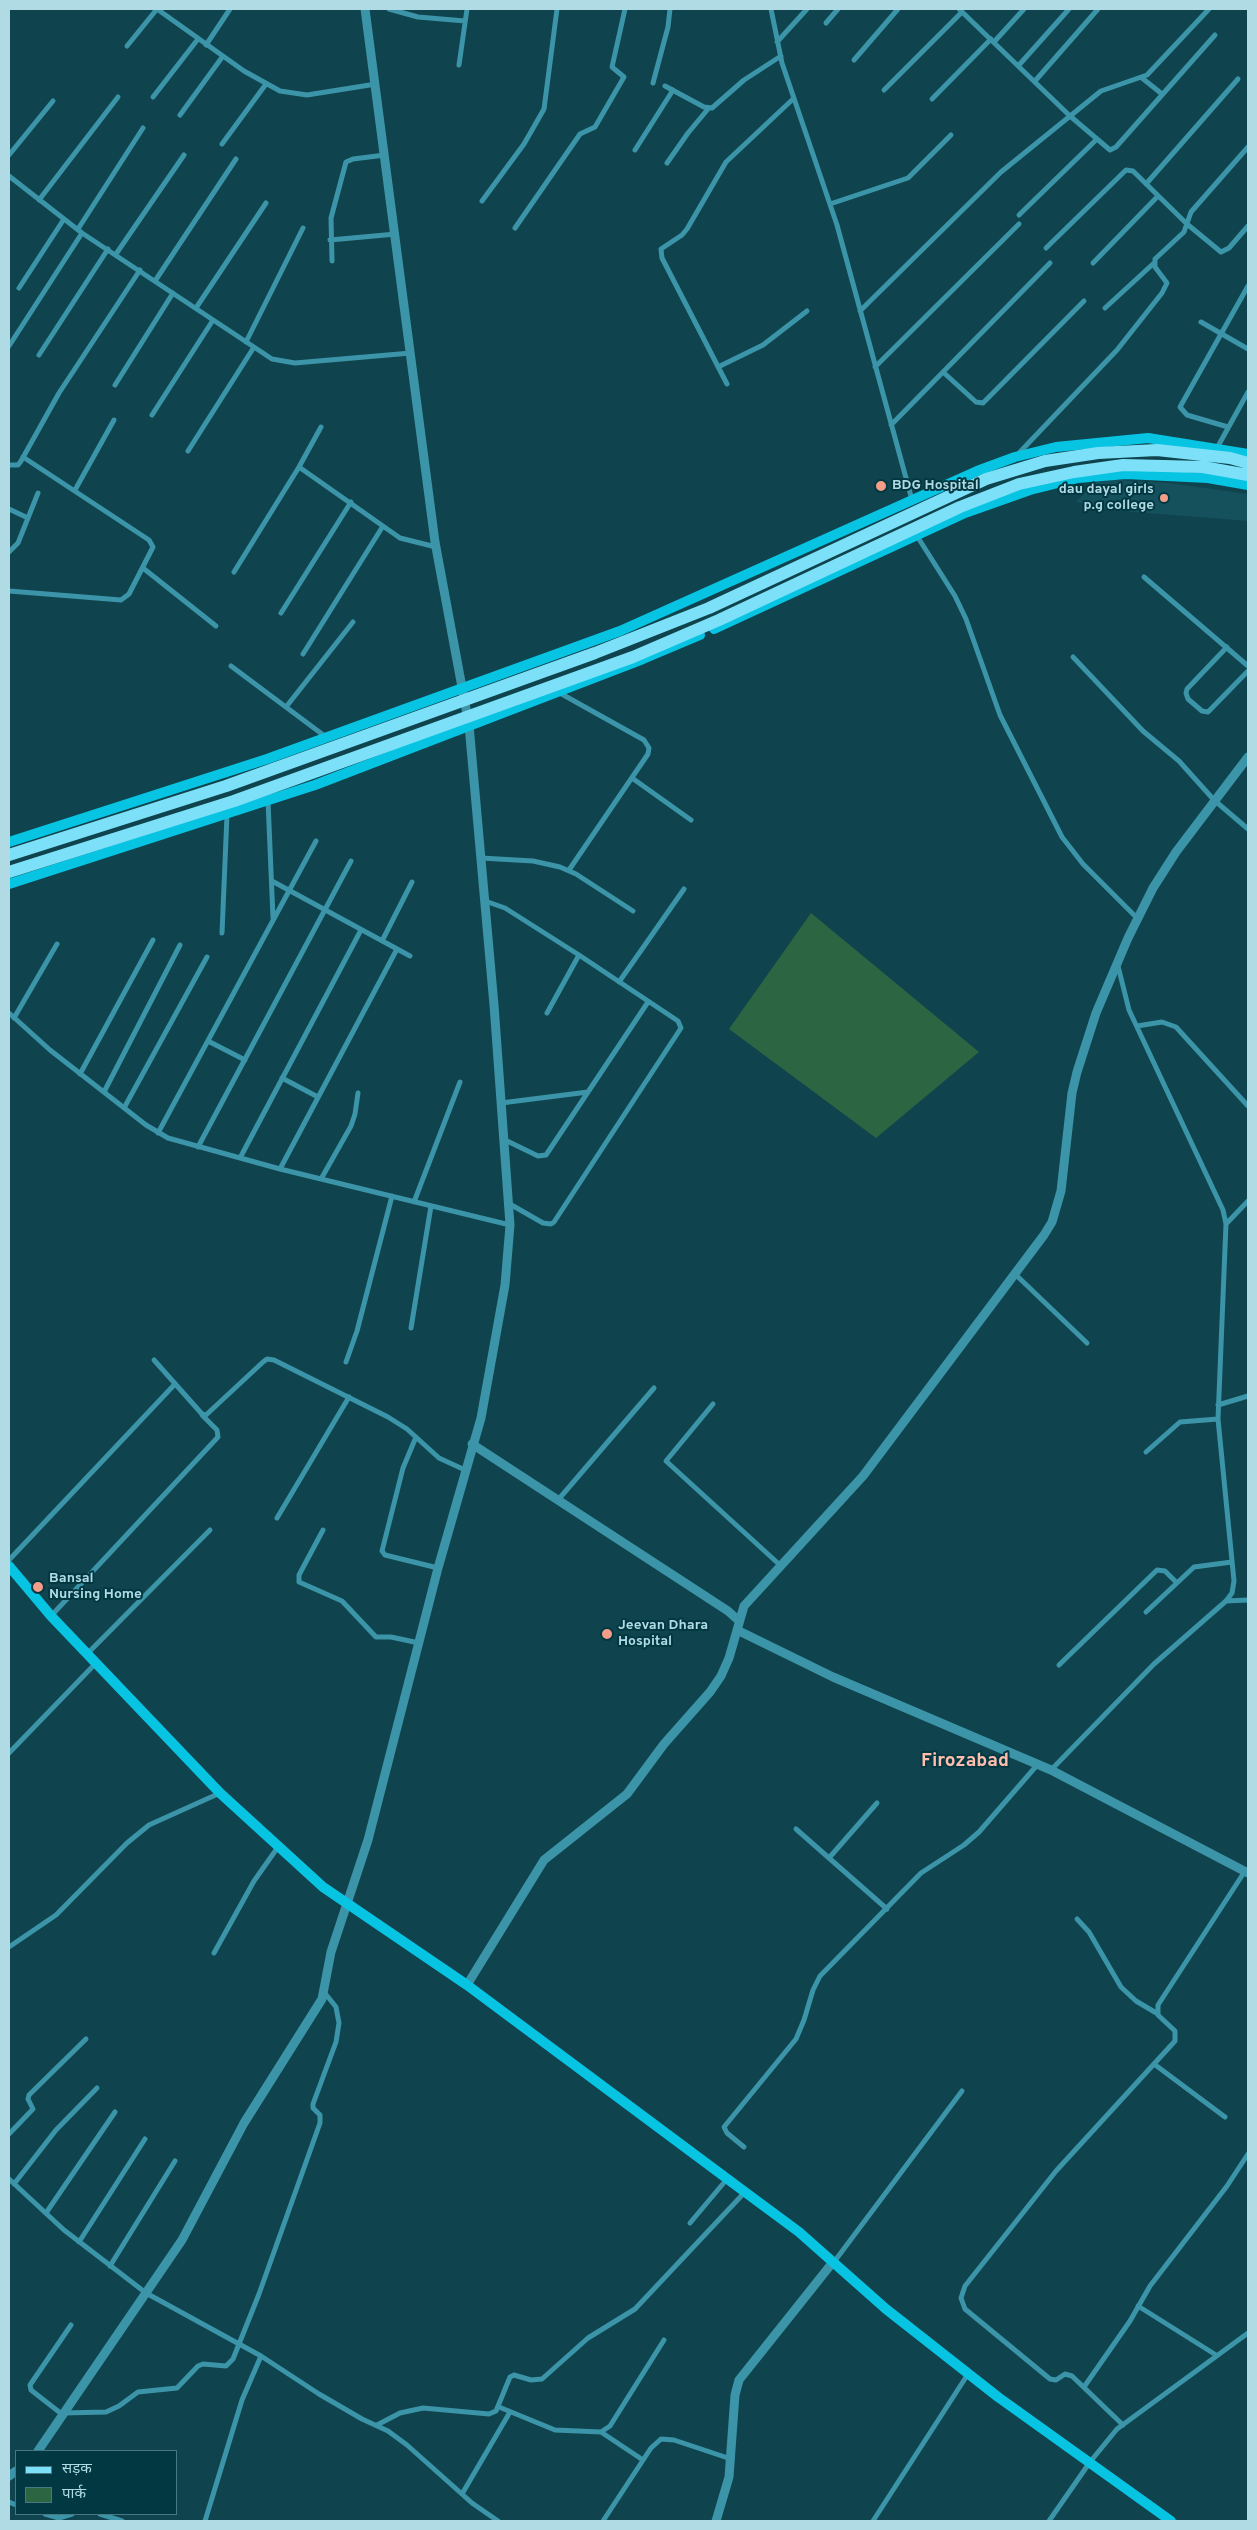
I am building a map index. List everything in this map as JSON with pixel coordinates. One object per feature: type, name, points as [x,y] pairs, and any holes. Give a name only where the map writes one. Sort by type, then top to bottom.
[{"type":"main road","points":[[9,842],[188,785],[327,737],[620,631],[977,471],[1015,458],[1056,447],[1105,440],[1148,438],[1248,454]]},
{"type":"main road","points":[[9,855],[226,786],[595,653],[709,608],[986,479],[1045,461],[1098,453],[1157,450],[1230,458],[1248,463]]},
{"type":"main road","points":[[9,872],[234,802],[633,656],[728,616],[960,506],[1019,484],[1074,472],[1123,465],[1203,467],[1248,475]]},
{"type":"main road","points":[[9,884],[268,801],[644,660],[916,535],[983,506],[1030,490],[1078,478],[1126,474],[1168,475],[1248,485]]},
{"type":"main road","points":[[9,1566],[51,1616],[220,1793],[278,1847],[348,1905],[467,1985],[799,2232],[886,2309],[968,2374],[1171,2521]]},
{"type":"street","points":[[127,46],[157,9],[222,56],[266,84],[292,95],[308,96],[376,84]]},
{"type":"street","points":[[206,45],[230,9]]},
{"type":"street","points":[[39,2450],[182,2240],[244,2123],[324,1992],[331,1952],[348,1905],[392,1757],[438,1568],[486,1394],[505,1286],[510,1225],[469,725],[436,547],[386,155],[365,9]]},
{"type":"street","points":[[389,9],[418,17],[465,21]]},
{"type":"street","points":[[459,65],[467,9]]},
{"type":"street","points":[[482,201],[524,144],[544,109],[557,9]]},
{"type":"street","points":[[515,228],[580,134],[595,128],[624,77],[612,67],[625,9]]},
{"type":"street","points":[[653,83],[668,27],[670,9]]},
{"type":"street","points":[[771,9],[793,99],[830,204],[912,500]]},
{"type":"street","points":[[778,42],[807,9]]},
{"type":"street","points":[[826,24],[838,9]]},
{"type":"street","points":[[854,60],[898,9]]},
{"type":"street","points":[[884,90],[962,11],[969,9]]},
{"type":"street","points":[[932,99],[1024,9]]},
{"type":"street","points":[[1019,65],[1069,9]]},
{"type":"street","points":[[1035,81],[1098,9]]},
{"type":"street","points":[[860,311],[1001,172],[1101,91],[1142,78],[1209,9]]},
{"type":"street","points":[[962,11],[1070,116],[1106,148],[1113,149],[1215,35]]},
{"type":"street","points":[[153,97],[198,39]]},
{"type":"street","points":[[180,115],[222,56]]},
{"type":"street","points":[[667,163],[688,132],[708,109],[715,107],[752,74],[781,56]]},
{"type":"street","points":[[1142,78],[1162,94]]},
{"type":"street","points":[[1146,184],[1238,79]]},
{"type":"street","points":[[222,144],[266,84]]},
{"type":"street","points":[[665,86],[708,109]]},
{"type":"street","points":[[635,150],[673,90]]},
{"type":"street","points":[[40,200],[118,97]]},
{"type":"street","points":[[727,384],[662,258],[661,249],[682,235],[687,229],[730,158],[793,99]]},
{"type":"street","points":[[9,155],[53,101]]},
{"type":"street","points":[[9,346],[143,128]]},
{"type":"street","points":[[830,204],[908,178],[950,135]]},
{"type":"street","points":[[1020,216],[1097,139]]},
{"type":"street","points":[[1105,308],[1154,263],[1155,259],[1184,232],[1191,212],[1248,147]]},
{"type":"street","points":[[116,254],[184,155]]},
{"type":"street","points":[[332,261],[330,240],[334,207],[346,162],[386,155]]},
{"type":"street","points":[[156,281],[236,159]]},
{"type":"street","points":[[1046,248],[1126,170],[1133,171],[1187,224],[1221,252],[1229,248],[1248,226]]},
{"type":"street","points":[[9,176],[80,231],[272,360],[286,363],[411,353]]},
{"type":"street","points":[[1093,262],[1158,196]]},
{"type":"street","points":[[196,308],[266,203]]},
{"type":"street","points":[[19,288],[64,219]]},
{"type":"street","points":[[876,367],[1019,224]]},
{"type":"street","points":[[246,342],[303,228]]},
{"type":"street","points":[[330,240],[396,234]]},
{"type":"street","points":[[39,354],[108,249]]},
{"type":"street","points":[[891,424],[1050,263]]},
{"type":"street","points":[[1015,458],[1117,350],[1166,288],[1166,278],[1154,263]]},
{"type":"street","points":[[9,465],[18,465],[59,393],[140,270]]},
{"type":"street","points":[[1228,427],[1187,415],[1180,407],[1248,286]]},
{"type":"street","points":[[115,385],[173,293]]},
{"type":"street","points":[[943,372],[976,402],[982,403],[1084,301]]},
{"type":"street","points":[[718,367],[763,345],[807,311]]},
{"type":"street","points":[[152,415],[213,320]]},
{"type":"street","points":[[1202,322],[1248,349]]},
{"type":"street","points":[[188,451],[254,348]]},
{"type":"street","points":[[1217,448],[1248,392]]},
{"type":"street","points":[[75,490],[114,420]]},
{"type":"street","points":[[234,572],[299,468],[321,427]]},
{"type":"street","points":[[9,591],[122,600],[129,594],[152,551],[151,543],[75,490],[23,457]]},
{"type":"street","points":[[299,468],[406,541],[436,547]]},
{"type":"street","points":[[9,552],[18,543],[38,493]]},
{"type":"street","points":[[281,613],[350,502]]},
{"type":"street","points":[[9,509],[28,518]]},
{"type":"street","points":[[303,654],[383,526]]},
{"type":"street","points":[[916,535],[955,596],[966,620],[1000,715],[1062,837],[1083,864],[1137,918]]},
{"type":"street","points":[[143,568],[216,626]]},
{"type":"street","points":[[1144,577],[1248,666]]},
{"type":"street","points":[[286,707],[353,622]]},
{"type":"street","points":[[1227,647],[1187,689],[1188,699],[1202,711],[1208,712],[1248,670]]},
{"type":"street","points":[[1073,657],[1138,726],[1179,761],[1214,800],[1248,829]]},
{"type":"street","points":[[231,666],[327,737]]},
{"type":"street","points":[[558,692],[648,744],[648,754],[569,870]]},
{"type":"street","points":[[467,1985],[544,1860],[628,1794],[664,1744],[710,1692],[721,1676],[729,1658],[744,1606],[835,1508],[888,1444],[1044,1235],[1058,1207],[1077,1072],[1096,1014],[1137,918],[1176,852],[1248,757]]},
{"type":"street","points":[[632,778],[690,820]]},
{"type":"street","points":[[268,801],[273,918]]},
{"type":"street","points":[[222,933],[227,815]]},
{"type":"street","points":[[158,1133],[316,841]]},
{"type":"street","points":[[481,858],[533,862],[569,870],[633,911]]},
{"type":"street","points":[[198,1147],[351,861]]},
{"type":"street","points":[[272,881],[410,956]]},
{"type":"street","points":[[382,941],[412,882]]},
{"type":"street","points":[[619,982],[684,889]]},
{"type":"street","points":[[485,902],[504,908],[579,955],[678,1021],[681,1031],[608,1136],[554,1222],[551,1224],[543,1223],[507,1202]]},
{"type":"street","points":[[240,1158],[361,930]]},
{"type":"street","points":[[80,1074],[153,940]]},
{"type":"street","points":[[14,1018],[57,944]]},
{"type":"street","points":[[104,1092],[180,945]]},
{"type":"street","points":[[280,1169],[397,949]]},
{"type":"street","points":[[547,1013],[579,955]]},
{"type":"street","points":[[124,1108],[207,957]]},
{"type":"street","points":[[1051,1770],[1154,1664],[1226,1601],[1233,1588],[1218,1419],[1226,1224],[1219,1199],[1123,995],[1117,965]]},
{"type":"street","points":[[503,1139],[542,1157],[549,1151],[648,1002]]},
{"type":"street","points":[[9,1013],[80,1074],[158,1133],[198,1147],[280,1169],[510,1225]]},
{"type":"street","points":[[1137,1026],[1162,1022],[1176,1027],[1248,1106]]},
{"type":"street","points":[[208,1041],[245,1060]]},
{"type":"street","points":[[282,1078],[318,1097]]},
{"type":"street","points":[[414,1202],[460,1082]]},
{"type":"street","points":[[501,1103],[588,1092]]},
{"type":"street","points":[[321,1179],[353,1119],[358,1093]]},
{"type":"street","points":[[346,1362],[357,1331],[392,1196]]},
{"type":"street","points":[[1226,1224],[1248,1201]]},
{"type":"street","points":[[411,1328],[431,1206]]},
{"type":"street","points":[[1015,1274],[1087,1343]]},
{"type":"street","points":[[202,1414],[210,1413],[267,1359],[274,1360],[388,1417],[416,1437],[439,1458],[465,1470]]},
{"type":"street","points":[[51,1616],[218,1437],[217,1430],[154,1360]]},
{"type":"street","points":[[9,1560],[175,1384]]},
{"type":"street","points":[[558,1500],[654,1388]]},
{"type":"street","points":[[1218,1405],[1248,1396]]},
{"type":"street","points":[[277,1518],[349,1397]]},
{"type":"street","points":[[713,1404],[666,1461],[781,1566]]},
{"type":"street","points":[[1146,1452],[1180,1422],[1218,1419]]},
{"type":"street","points":[[416,1437],[403,1468],[382,1551],[385,1555],[438,1568]]},
{"type":"street","points":[[472,1444],[728,1611],[738,1625],[833,1677],[1051,1770],[1246,1872],[1158,2005],[1158,2015]]},
{"type":"street","points":[[88,1654],[210,1530]]},
{"type":"street","points":[[322,1530],[299,1575],[299,1582],[342,1601],[376,1636],[391,1637],[419,1644]]},
{"type":"street","points":[[1146,1612],[1194,1567],[1232,1562]]},
{"type":"street","points":[[1058,1665],[1157,1570],[1165,1571],[1176,1582]]},
{"type":"street","points":[[1226,1601],[1248,1600]]},
{"type":"street","points":[[9,1753],[96,1663]]},
{"type":"street","points":[[744,2147],[724,2130],[726,2124],[796,2039],[813,1990],[820,1976],[921,1873],[964,1845],[979,1832],[1038,1764]]},
{"type":"street","points":[[9,1947],[56,1915],[127,1843],[149,1825],[220,1793]]},
{"type":"street","points":[[829,1858],[877,1803]]},
{"type":"street","points":[[796,1829],[887,1909]]},
{"type":"street","points":[[214,1953],[254,1881],[278,1847]]},
{"type":"street","points":[[1076,1919],[1090,1932],[1121,1987],[1136,2001],[1158,2015],[1173,2028],[1176,2036],[1175,2041],[1056,2170],[965,2286],[961,2298],[965,2309],[1050,2379],[1053,2381],[1069,2374],[1123,2425]]},
{"type":"street","points":[[71,2325],[30,2385],[31,2390],[63,2414],[106,2412],[138,2392],[177,2388],[198,2366],[203,2364],[222,2367],[229,2364],[259,2294],[320,2124],[320,2115],[313,2108],[313,2104],[336,2042],[339,2023],[336,2007],[324,1992]]},
{"type":"street","points":[[9,2134],[33,2108],[28,2099],[29,2095],[86,2039]]},
{"type":"street","points":[[1154,2064],[1225,2117]]},
{"type":"street","points":[[14,2184],[56,2130],[97,2088]]},
{"type":"street","points":[[716,2521],[725,2492],[731,2460],[735,2396],[739,2380],[833,2262],[962,2091]]},
{"type":"street","points":[[46,2214],[115,2112]]},
{"type":"street","points":[[79,2242],[145,2139]]},
{"type":"street","points":[[1084,2387],[1150,2286],[1227,2186],[1248,2154]]},
{"type":"street","points":[[110,2266],[175,2161]]},
{"type":"street","points":[[9,2179],[79,2242],[146,2293],[261,2356],[319,2394],[398,2437],[462,2494],[498,2521]]},
{"type":"street","points":[[690,2223],[727,2179]]},
{"type":"street","points":[[377,2426],[400,2412],[423,2408],[493,2413],[499,2408],[510,2377],[514,2375],[531,2380],[542,2379],[588,2338],[635,2309],[745,2192]]},
{"type":"street","points":[[1138,2306],[1216,2356]]},
{"type":"street","points":[[1049,2521],[1110,2436],[1248,2333]]},
{"type":"street","points":[[601,2432],[610,2426],[664,2340]]},
{"type":"street","points":[[205,2521],[242,2400],[261,2356]]},
{"type":"street","points":[[873,2521],[968,2374]]},
{"type":"street","points":[[499,2408],[556,2430],[601,2432],[644,2460]]},
{"type":"street","points":[[462,2494],[510,2412]]},
{"type":"street","points":[[602,2521],[644,2460],[661,2439],[674,2440],[731,2460]]},
{"type":"street","points":[[48,2515],[59,2518],[69,2515]]},
{"type":"street","points":[[103,2515],[122,2521]]},
{"type":"shaded area","name":"dau dayal girls p.g college","points":[[1098,479],[1169,483],[1248,494],[1248,521],[1110,510],[1076,502]]},
{"type":"green space","points":[[811,913],[979,1052],[876,1138],[729,1029]]},
{"type":"place","name":"BDG Hospital","points":[[881,486]]},
{"type":"place","name":"dau dayal girls p.g college","points":[[1164,498]]},
{"type":"place","name":"Bansal Nursing Home","points":[[38,1587]]},
{"type":"place","name":"Jeevan Dhara Hospital","points":[[607,1634]]},
{"type":"district","name":"Firozabad","points":[[965,1762]]}]
